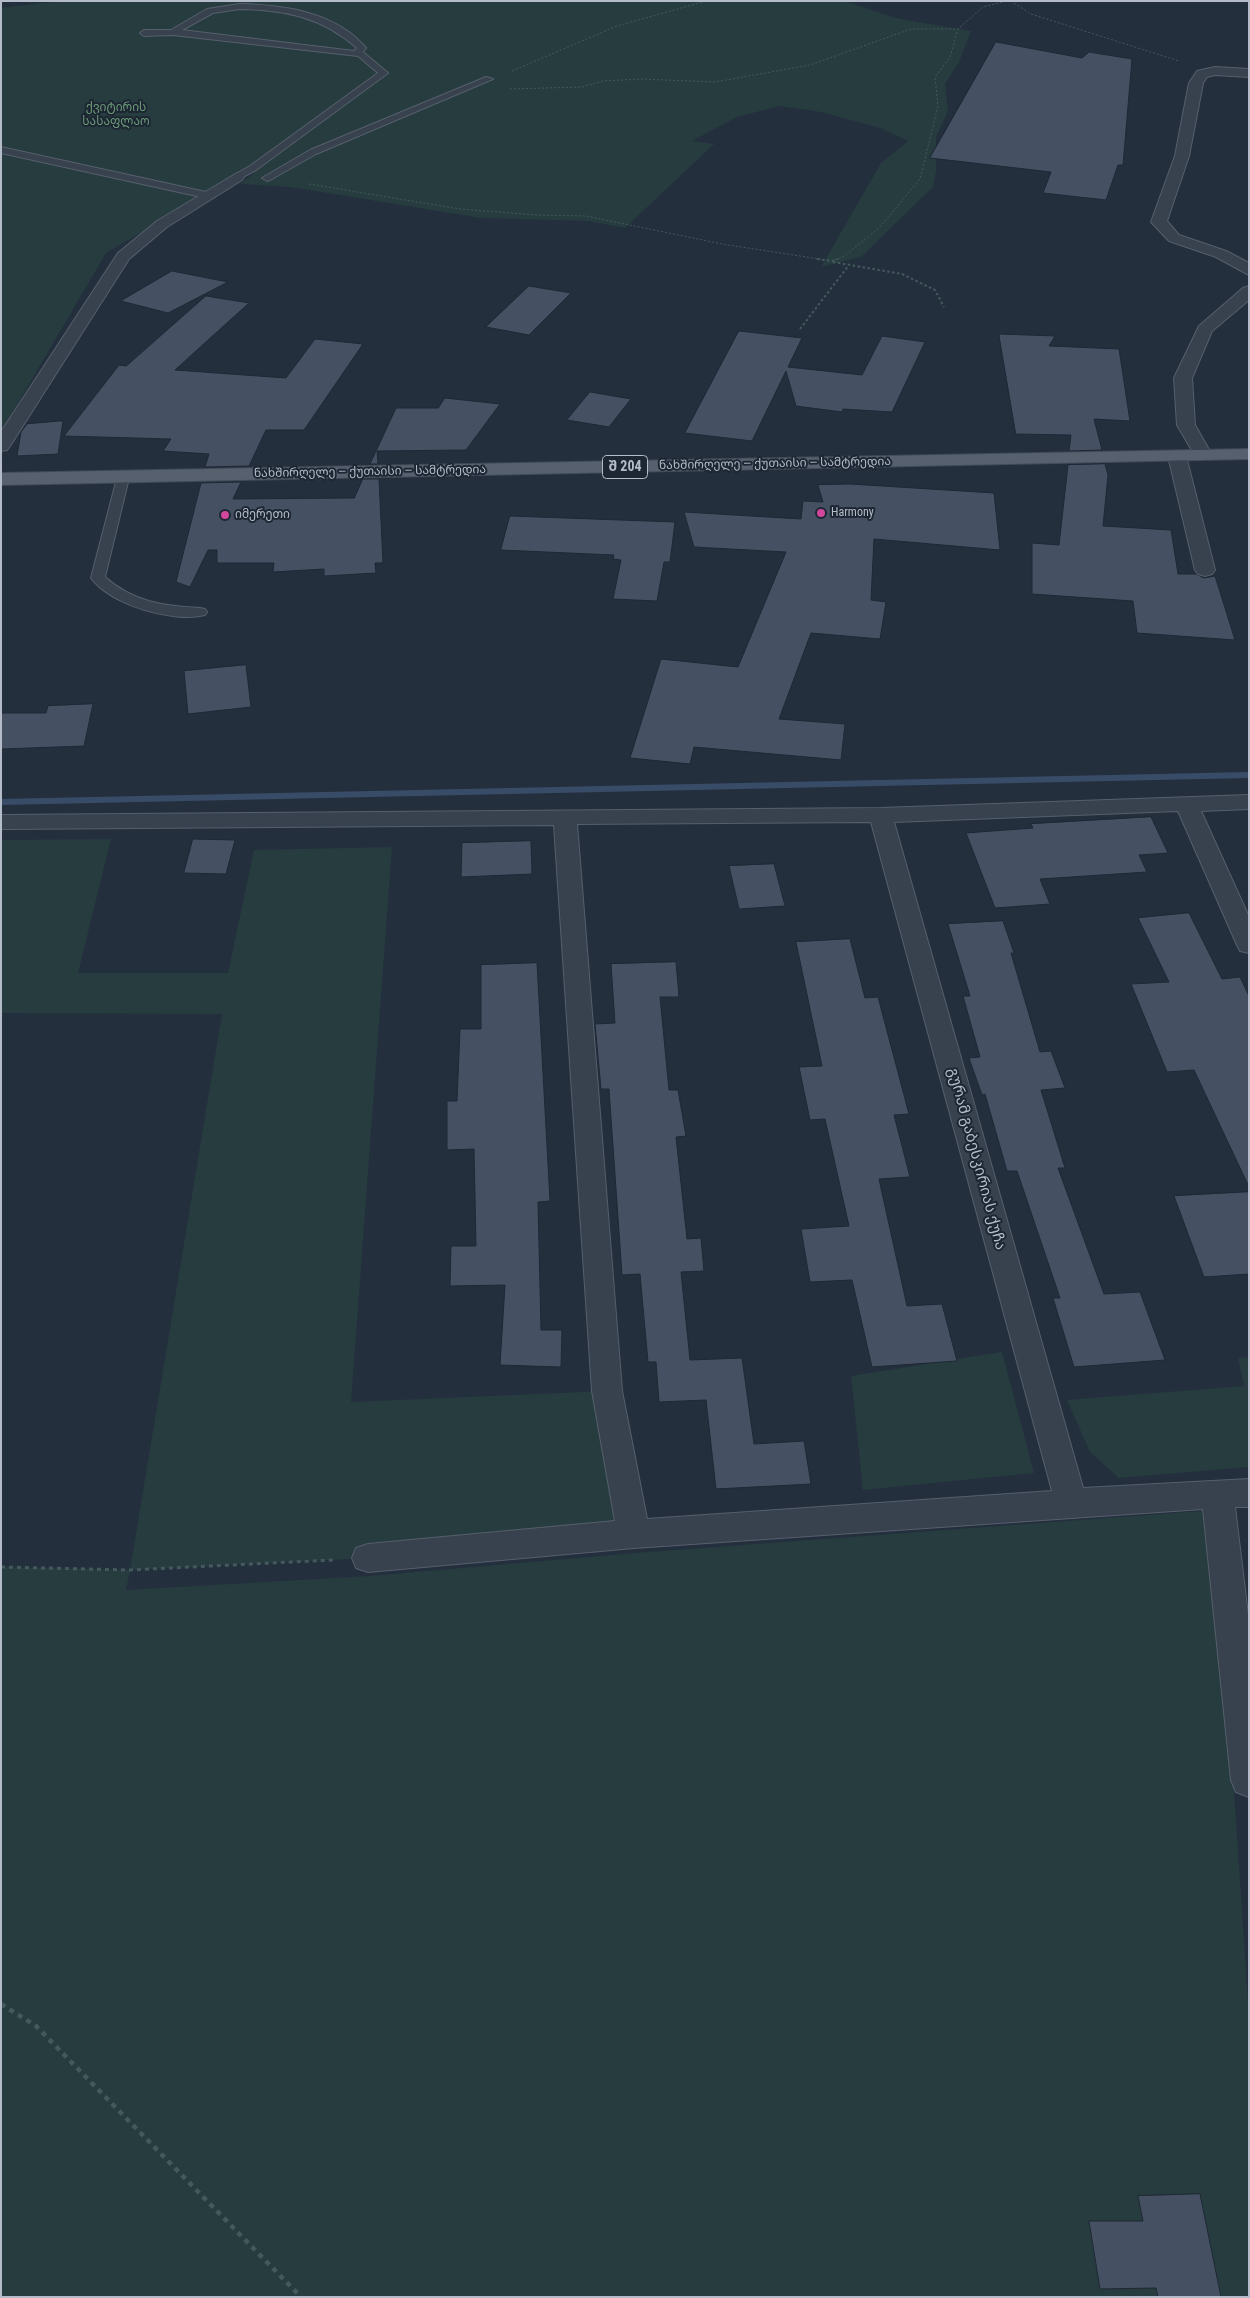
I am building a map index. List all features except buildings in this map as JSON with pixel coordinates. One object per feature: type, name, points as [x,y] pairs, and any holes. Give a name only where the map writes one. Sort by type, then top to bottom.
[{"type":"main road","name":"ნახშირღელე — ქუთაისი — სამტრედია","points":[[1,479],[1249,454]]},
{"type":"street","points":[[1249,73],[1215,71],[1202,74],[1196,83],[1182,156],[1159,222],[1174,238],[1221,254],[1249,270]]},
{"type":"street","points":[[1,446],[124,256],[162,224],[237,177]]},
{"type":"street","points":[[1203,455],[1186,424],[1184,378],[1205,329],[1249,291]]},
{"type":"street","points":[[1177,456],[1205,570]]},
{"type":"street","points":[[1,822],[881,815],[1249,802]]},
{"type":"street","points":[[1187,805],[1249,945]]},
{"type":"street","name":"გურამ გაბესკირიას ქუჩა","points":[[881,815],[1071,1503]]},
{"type":"street","points":[[565,818],[607,1391],[634,1534]]},
{"type":"street","points":[[368,1558],[634,1534],[1071,1503],[1233,1495],[1249,1780]]},
{"type":"lane","points":[[173,32],[209,12],[225,8],[245,7],[278,10],[305,15],[336,27],[362,48],[355,54]]},
{"type":"lane","points":[[144,33],[173,32],[360,54],[384,73],[254,168],[237,177]]},
{"type":"lane","points":[[268,178],[313,152],[489,79]]},
{"type":"lane","points":[[1,150],[206,195]]},
{"type":"lane","points":[[123,478],[98,578],[111,591],[133,603],[168,611],[200,612]]},
{"type":"path","points":[[489,79],[617,26],[706,1]]},
{"type":"path","points":[[832,261],[843,257],[879,228],[920,179],[938,106],[935,78],[950,57],[958,29],[983,6],[1006,1]]},
{"type":"path","points":[[1011,1],[1031,14],[1154,52],[1187,64],[1202,74]]},
{"type":"path","points":[[462,91],[582,87],[603,81],[641,78],[715,82],[810,65],[912,29],[958,29]]},
{"type":"path","points":[[268,178],[460,209],[537,215],[586,216],[722,244],[902,274],[935,290],[944,307]]},
{"type":"path","points":[[800,329],[849,265]]},
{"type":"path","points":[[1,1567],[130,1570],[368,1558]]},
{"type":"path","points":[[1,2004],[36,2026],[301,2297]]},
{"type":"green space","name":"ქვიტირის სასაფლაო","points":[[79,1],[845,1],[895,18],[971,31],[959,62],[945,84],[948,111],[936,137],[936,171],[933,187],[861,257],[821,267],[881,163],[908,141],[880,128],[821,112],[780,106],[737,117],[692,141],[714,144],[625,228],[589,221],[480,218],[291,187],[240,184],[258,170],[206,195],[106,253],[1,432],[1,8]]},
{"type":"green space","points":[[111,839],[78,973],[228,973],[254,850],[392,847],[351,1402],[607,1391],[634,1534],[368,1558],[130,1570],[222,1014],[1,1013],[1,840]]},
{"type":"green space","points":[[1002,1352],[1034,1473],[863,1490],[851,1376]]},
{"type":"green space","points":[[1249,1357],[1249,1467],[1119,1478],[1090,1452],[1067,1400],[1244,1386],[1238,1358]]},
{"type":"green space","points":[[1202,1511],[1229,1716],[1249,2016],[1249,2297],[1,2297],[1,1567],[130,1570],[126,1590],[370,1576],[635,1553]]},
{"type":"waterway","points":[[1,802],[1249,775]]},
{"type":"place","name":"Harmony","points":[[821,513]]},
{"type":"place","name":"იმერეთი","points":[[225,515]]}]
